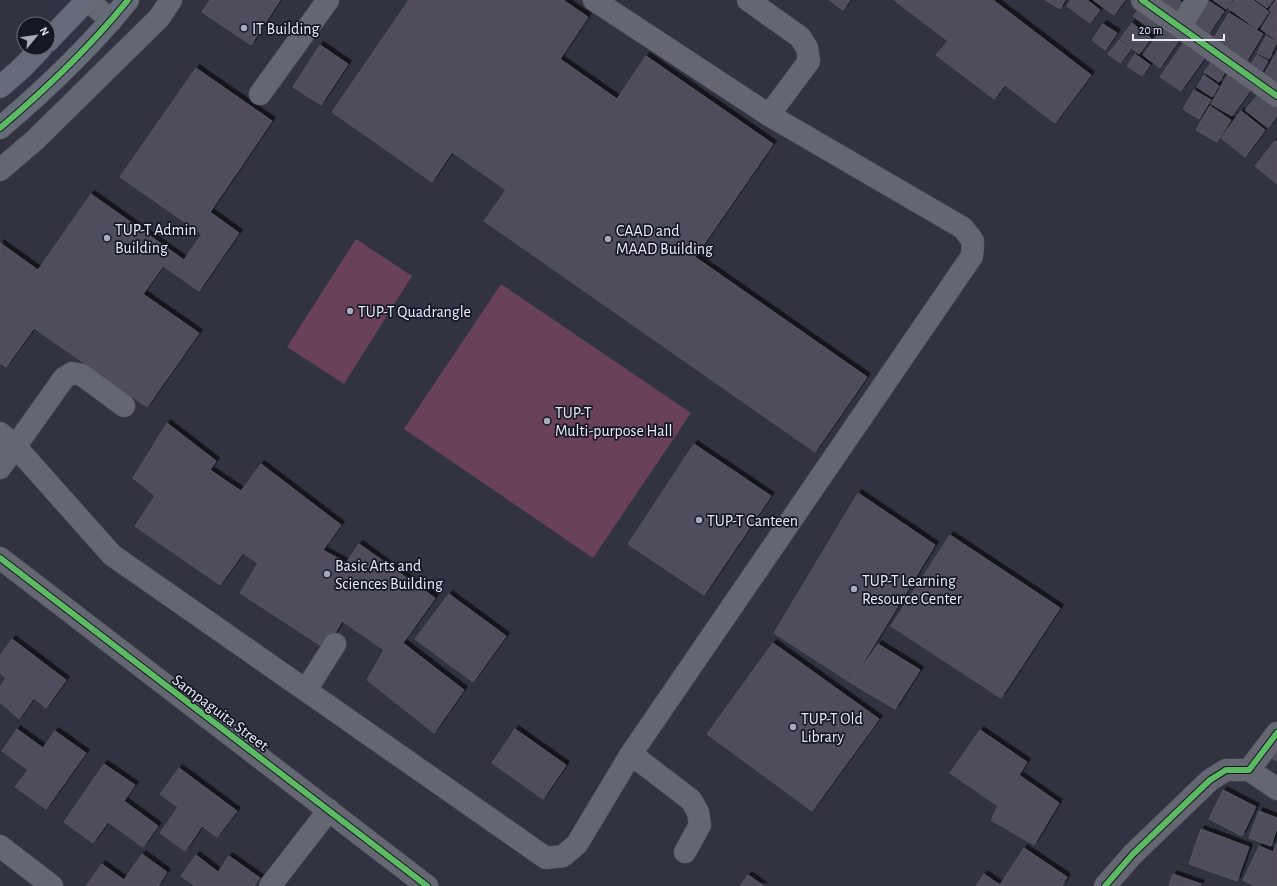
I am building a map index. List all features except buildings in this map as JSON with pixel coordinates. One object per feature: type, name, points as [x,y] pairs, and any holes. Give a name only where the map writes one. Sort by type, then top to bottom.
[{"type":"main road","points":[[56,33],[88,0]]},
{"type":"main road","points":[[0,128],[43,91],[111,21],[128,0]]},
{"type":"main road","points":[[0,86],[33,56]]},
{"type":"street","points":[[88,0],[111,21]]},
{"type":"street","points":[[0,170],[35,140],[160,18],[171,0]]},
{"type":"street","points":[[260,94],[328,0]]},
{"type":"street","points":[[7,439],[112,555],[546,858],[563,856],[577,844],[631,754],[972,256],[973,241],[963,228],[769,116],[594,0]]},
{"type":"street","points":[[748,0],[800,36],[807,48],[809,61],[769,116]]},
{"type":"street","points":[[1142,0],[1277,96]]},
{"type":"street","points":[[1180,27],[1197,0]]},
{"type":"street","points":[[0,468],[7,439],[64,378],[72,373],[82,375],[124,406]]},
{"type":"street","name":"Sampaguita Street","points":[[0,558],[427,886]]},
{"type":"street","points":[[306,690],[335,644]]},
{"type":"street","points":[[1249,770],[1277,733]]},
{"type":"street","points":[[631,754],[691,800],[698,812],[700,825],[685,852]]},
{"type":"street","points":[[1105,886],[1133,854],[1210,780],[1226,770],[1249,770],[1277,789]]},
{"type":"street","points":[[270,886],[329,810]]},
{"type":"street","points":[[0,846],[52,886]]},
{"type":"shaded area","name":"TUP-T Quadrangle","points":[[356,239],[412,276],[344,384],[287,347]]},
{"type":"shaded area","name":"TUP-T Multi-purpose Hall","points":[[501,284],[691,413],[593,558],[404,429]]},
{"type":"cycle path","points":[[0,128],[67,67],[128,0]]},
{"type":"cycle path","points":[[1142,0],[1277,96]]},
{"type":"cycle path","points":[[0,558],[427,886]]},
{"type":"cycle path","points":[[1105,886],[1133,854],[1210,780],[1226,770],[1249,770],[1277,733]]},
{"type":"place","name":"IT Building","points":[[244,28]]},
{"type":"place","name":"TUP-T Admin Building","points":[[107,238]]},
{"type":"place","name":"CAAD and MAAD Building","points":[[608,239]]},
{"type":"place","name":"TUP-T Quadrangle","points":[[350,311]]},
{"type":"place","name":"TUP-T Multi-purpose Hall","points":[[547,421]]},
{"type":"place","name":"TUP-T Canteen","points":[[699,520]]},
{"type":"place","name":"Basic Arts and Sciences Building","points":[[327,574]]},
{"type":"place","name":"TUP-T Learning Resource Center","points":[[854,589]]},
{"type":"place","name":"TUP-T Old Library","points":[[793,727]]}]
